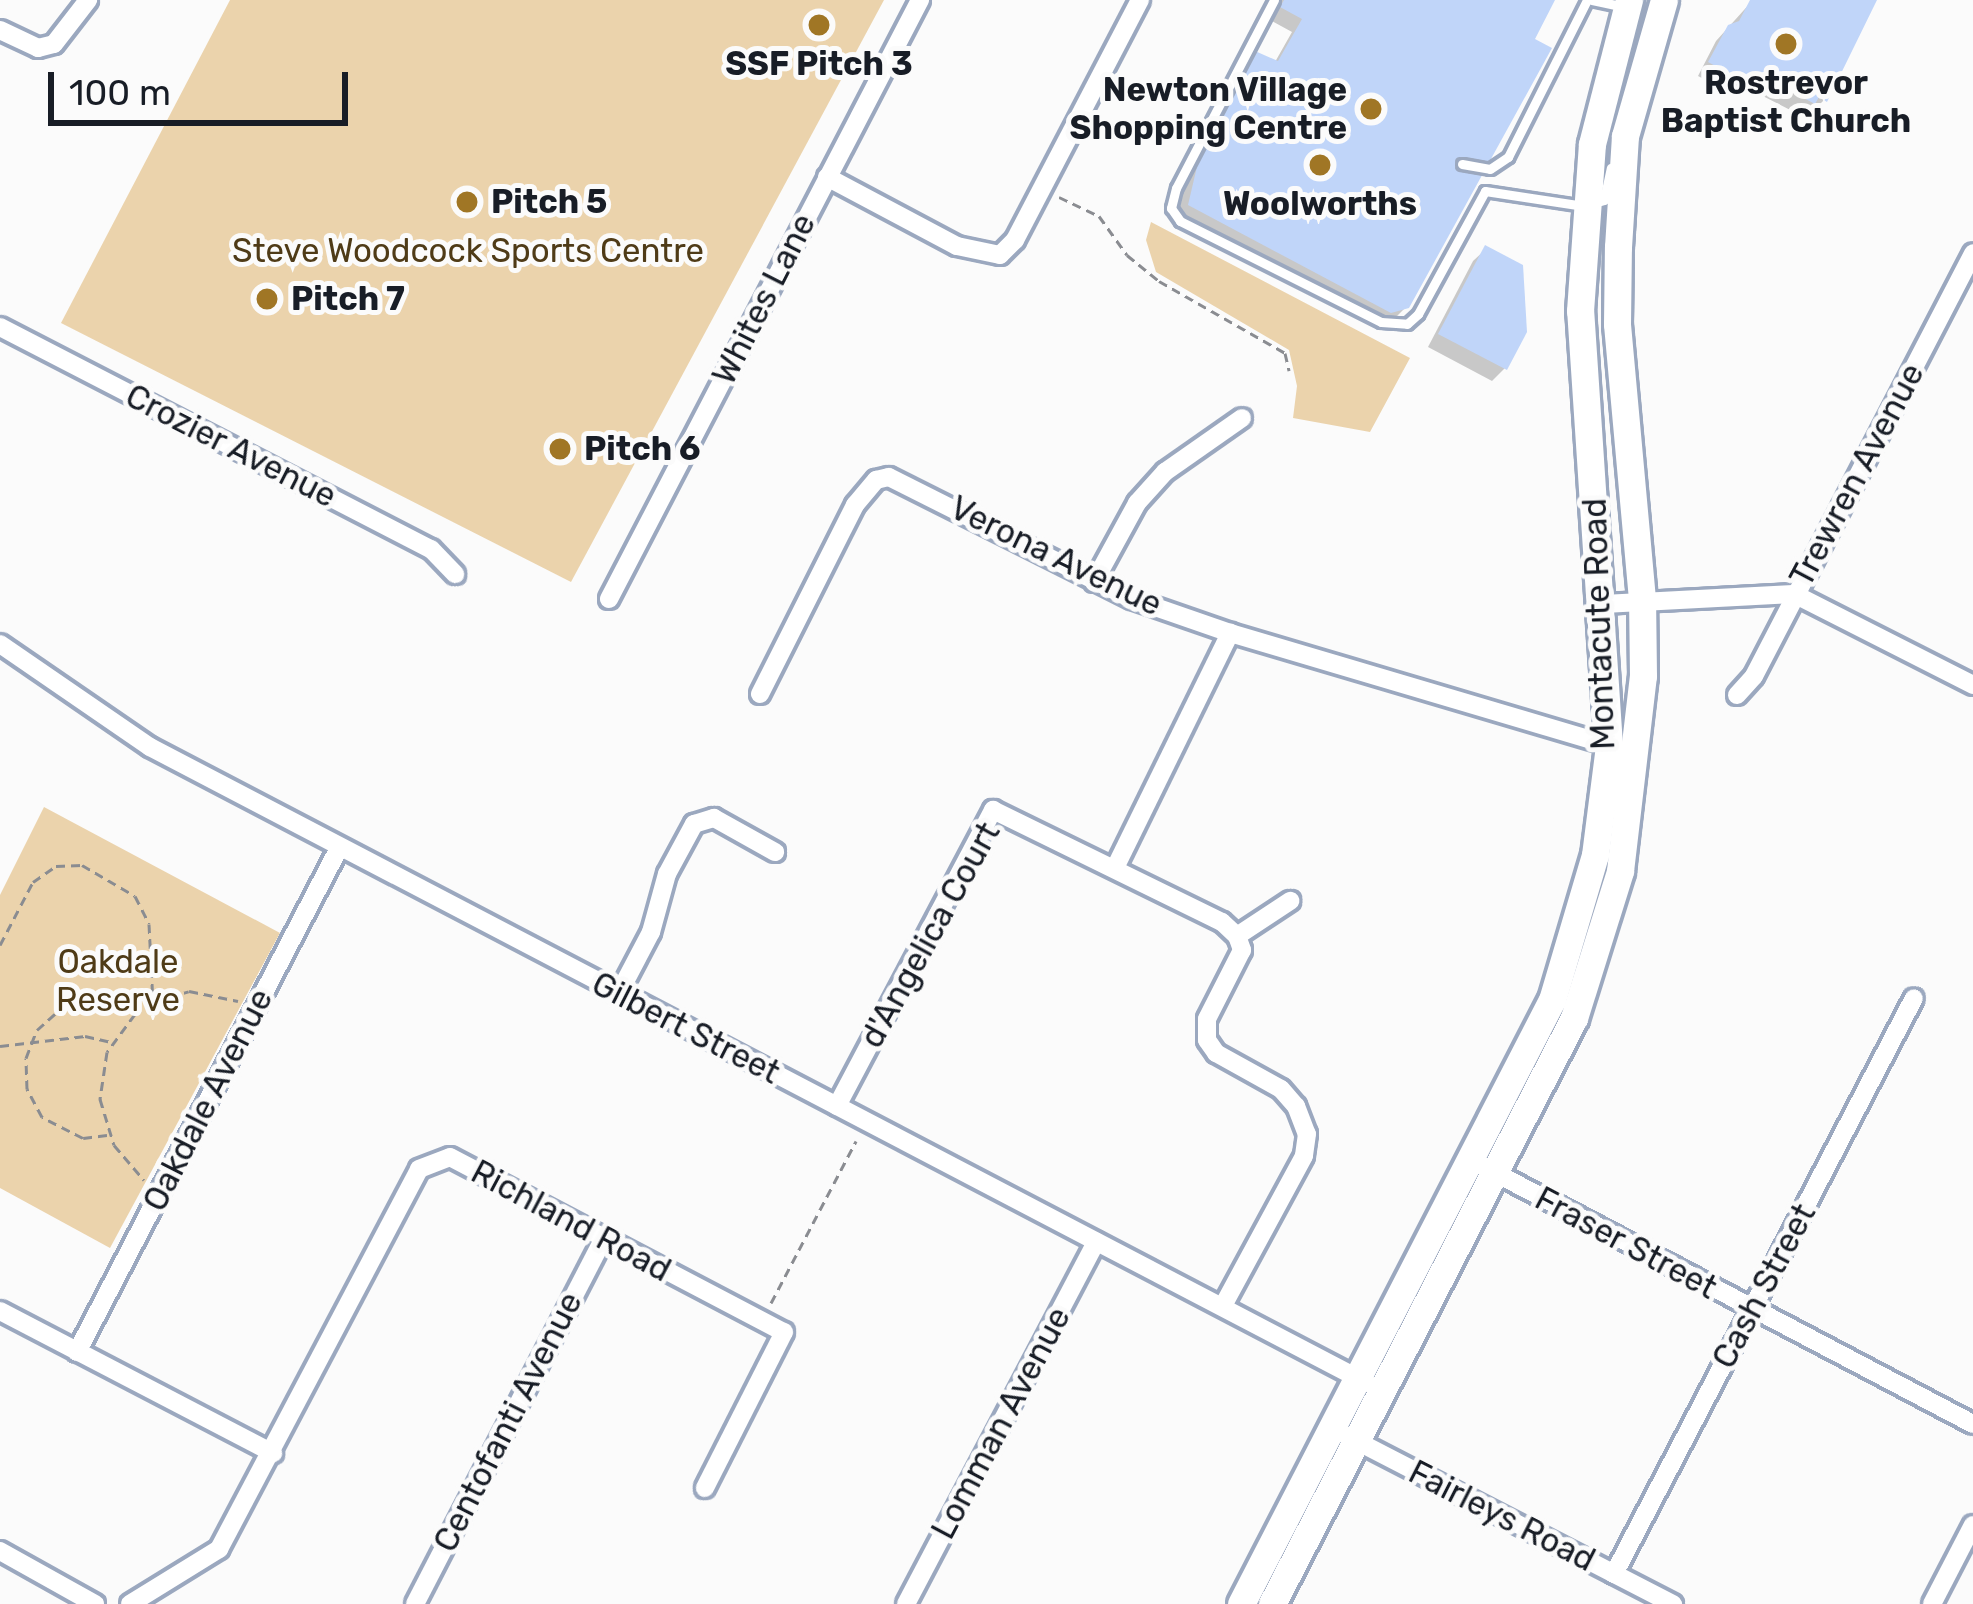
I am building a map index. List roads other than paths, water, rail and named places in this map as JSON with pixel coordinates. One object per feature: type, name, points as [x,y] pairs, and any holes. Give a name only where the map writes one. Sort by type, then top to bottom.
[{"type":"main road","name":"Montacute Road","points":[[1241,1604],[1344,1435],[1483,1167],[1574,1018],[1620,872],[1643,676],[1642,599],[1617,324],[1625,136],[1664,0]]},
{"type":"main road","name":"Montacute Road","points":[[1483,1167],[1552,1000],[1594,855],[1609,746],[1580,311],[1584,206],[1603,87],[1628,3]]},
{"type":"main road","name":"Montacute Road","points":[[1271,1604],[1344,1435]]},
{"type":"street","points":[[0,30],[38,48],[54,44],[88,0]]},
{"type":"street","name":"Whites Lane","points":[[609,599],[920,0]]},
{"type":"street","points":[[827,177],[957,246],[981,255],[1000,255],[1016,240],[1141,0]]},
{"type":"street","name":"Trewren Avenue","points":[[1737,694],[1754,676],[1973,253]]},
{"type":"street","name":"Crozier Avenue","points":[[0,327],[431,549],[455,574]]},
{"type":"street","points":[[1094,582],[1137,503],[1165,472],[1242,418]]},
{"type":"street","name":"Verona Avenue","points":[[760,694],[855,505],[876,480],[905,482],[1094,582],[1230,633],[1609,746]]},
{"type":"street","points":[[1603,604],[1794,593],[1973,685]]},
{"type":"street","points":[[1115,868],[1230,633]]},
{"type":"street","name":"Gilbert Street","points":[[1,648],[150,747],[1371,1386]]},
{"type":"street","name":"d'Angelica Court","points":[[837,1106],[993,810],[1222,922],[1240,943]]},
{"type":"street","points":[[619,993],[651,932],[667,874],[694,824],[714,818],[775,852]]},
{"type":"street","name":"Oakdale Avenue","points":[[77,1352],[339,848]]},
{"type":"street","points":[[1223,1306],[1304,1156],[1307,1134],[1296,1106],[1281,1089],[1216,1053],[1208,1040],[1207,1019],[1240,943],[1290,901]]},
{"type":"street","name":"Cash Street","points":[[1614,1574],[1915,998]]},
{"type":"street","name":"Richland Road","points":[[130,1604],[219,1549],[418,1169],[450,1157],[602,1241],[784,1331],[705,1488]]},
{"type":"street","name":"Fraser Street","points":[[1483,1167],[1973,1424]]},
{"type":"street","name":"Centofanti Avenue","points":[[415,1604],[602,1241]]},
{"type":"street","name":"Lomman Avenue","points":[[906,1604],[1096,1242]]},
{"type":"street","points":[[0,1311],[273,1453]]},
{"type":"street","name":"Fairleys Road","points":[[1344,1435],[1672,1604]]},
{"type":"street","points":[[1932,1604],[1973,1525]]},
{"type":"street","points":[[0,1551],[95,1604]]},
{"type":"lane","points":[[1274,0],[1176,188],[1172,208],[1180,220],[1393,327],[1418,314],[1485,191],[1584,206],[1604,200],[1625,136]]},
{"type":"lane","points":[[1462,164],[1490,169],[1508,157],[1590,0],[1628,3]]},
{"type":"place","name":"SSF Pitch 3","points":[[819,25]]},
{"type":"place","name":"Rostrevor Baptist Church","points":[[1786,44]]},
{"type":"place","name":"Newton Village Shopping Centre","points":[[1371,109]]},
{"type":"place","name":"Woolworths","points":[[1320,165]]},
{"type":"place","name":"Pitch 5","points":[[467,202]]},
{"type":"place","name":"Pitch 7","points":[[267,299]]},
{"type":"place","name":"Pitch 6","points":[[560,449]]},
{"type":"park label","name":"Steve Woodcock Sports Centre","points":[[468,251]]},
{"type":"park label","name":"Oakdale Reserve","points":[[118,981]]}]
